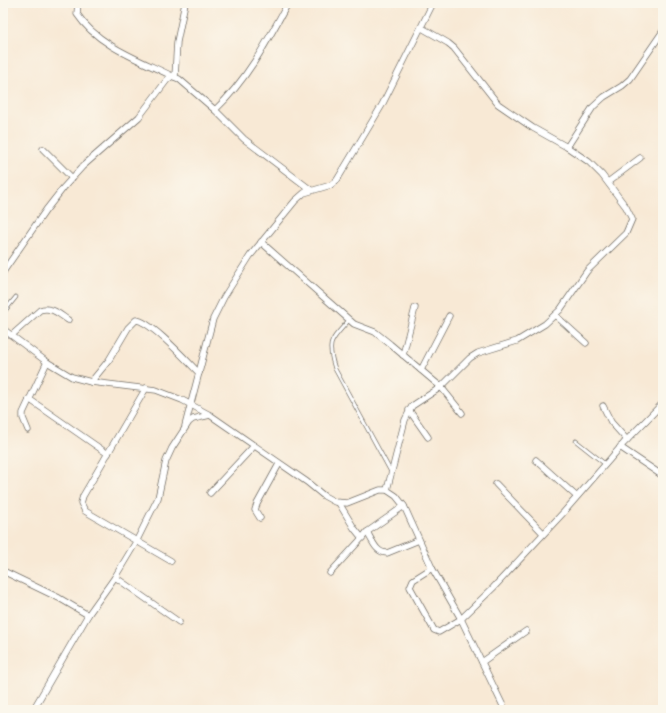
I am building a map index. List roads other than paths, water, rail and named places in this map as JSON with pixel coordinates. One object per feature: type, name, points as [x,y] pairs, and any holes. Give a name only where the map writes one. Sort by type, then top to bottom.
[{"type":"street","points":[[78,3],[77,14],[94,33],[110,44],[185,83],[244,139],[310,190]]},
{"type":"street","points":[[174,77],[177,42],[185,3]]},
{"type":"street","points":[[215,110],[242,79],[275,28],[288,3]]},
{"type":"street","points":[[186,426],[217,309],[261,242],[295,200],[310,190],[331,185],[341,175],[382,105],[422,28],[433,3]]},
{"type":"street","points":[[387,490],[409,410],[420,399],[441,387],[470,358],[478,353],[504,346],[526,336],[555,315],[587,271],[621,239],[629,228],[632,219],[630,213],[608,182],[589,162],[567,147],[538,131],[498,104],[454,48],[422,28]]},
{"type":"street","points":[[567,147],[593,107],[604,97],[622,86],[630,79],[663,31]]},
{"type":"street","points":[[4,268],[46,210],[72,178],[83,166],[139,116],[164,83],[174,77]]},
{"type":"street","points":[[43,149],[72,178]]},
{"type":"street","points":[[608,182],[640,158]]},
{"type":"street","points":[[261,242],[349,320],[362,328],[375,332],[441,387],[462,413]]},
{"type":"street","points":[[403,355],[415,308]]},
{"type":"street","points":[[12,335],[40,310],[53,310],[68,320]]},
{"type":"street","points":[[555,315],[586,343]]},
{"type":"street","points":[[421,370],[449,316]]},
{"type":"street","points":[[91,382],[112,354],[128,328],[136,320],[144,322],[161,336],[199,373]]},
{"type":"street","points":[[3,329],[47,362],[72,377],[91,382],[146,388],[170,394],[210,415],[307,482],[324,496],[339,503],[347,503],[380,490],[387,490],[396,496],[404,506],[432,568],[461,619],[505,710]]},
{"type":"street","points":[[28,430],[23,418],[29,399],[47,362]]},
{"type":"street","points":[[146,388],[83,496],[83,508],[85,511],[136,542],[172,561]]},
{"type":"street","points":[[29,399],[108,454]]},
{"type":"street","points":[[432,568],[410,583],[412,592],[436,631],[442,631],[461,619],[563,513],[576,496],[620,447],[663,403]]},
{"type":"street","points":[[603,406],[611,422],[627,440]]},
{"type":"street","points":[[409,410],[428,437]]},
{"type":"street","points":[[33,710],[88,615],[115,577],[136,542],[158,498],[168,456],[186,426],[193,419],[210,415]]},
{"type":"street","points":[[210,493],[254,446]]},
{"type":"street","points":[[620,447],[663,476]]},
{"type":"street","points":[[536,460],[576,496]]},
{"type":"street","points":[[260,518],[256,514],[257,504],[279,464]]},
{"type":"street","points":[[496,484],[543,533]]},
{"type":"street","points":[[339,503],[362,538]]},
{"type":"street","points":[[330,573],[367,532],[404,506]]},
{"type":"street","points":[[367,532],[378,549],[383,553],[419,540]]},
{"type":"street","points":[[3,571],[59,598],[88,615]]},
{"type":"street","points":[[115,577],[179,622]]},
{"type":"street","points":[[482,662],[526,631]]},
{"type":"lane","points":[[3,313],[16,297]]},
{"type":"lane","points":[[349,320],[331,340],[331,355],[335,369],[391,472]]},
{"type":"lane","points":[[576,441],[606,464]]}]
